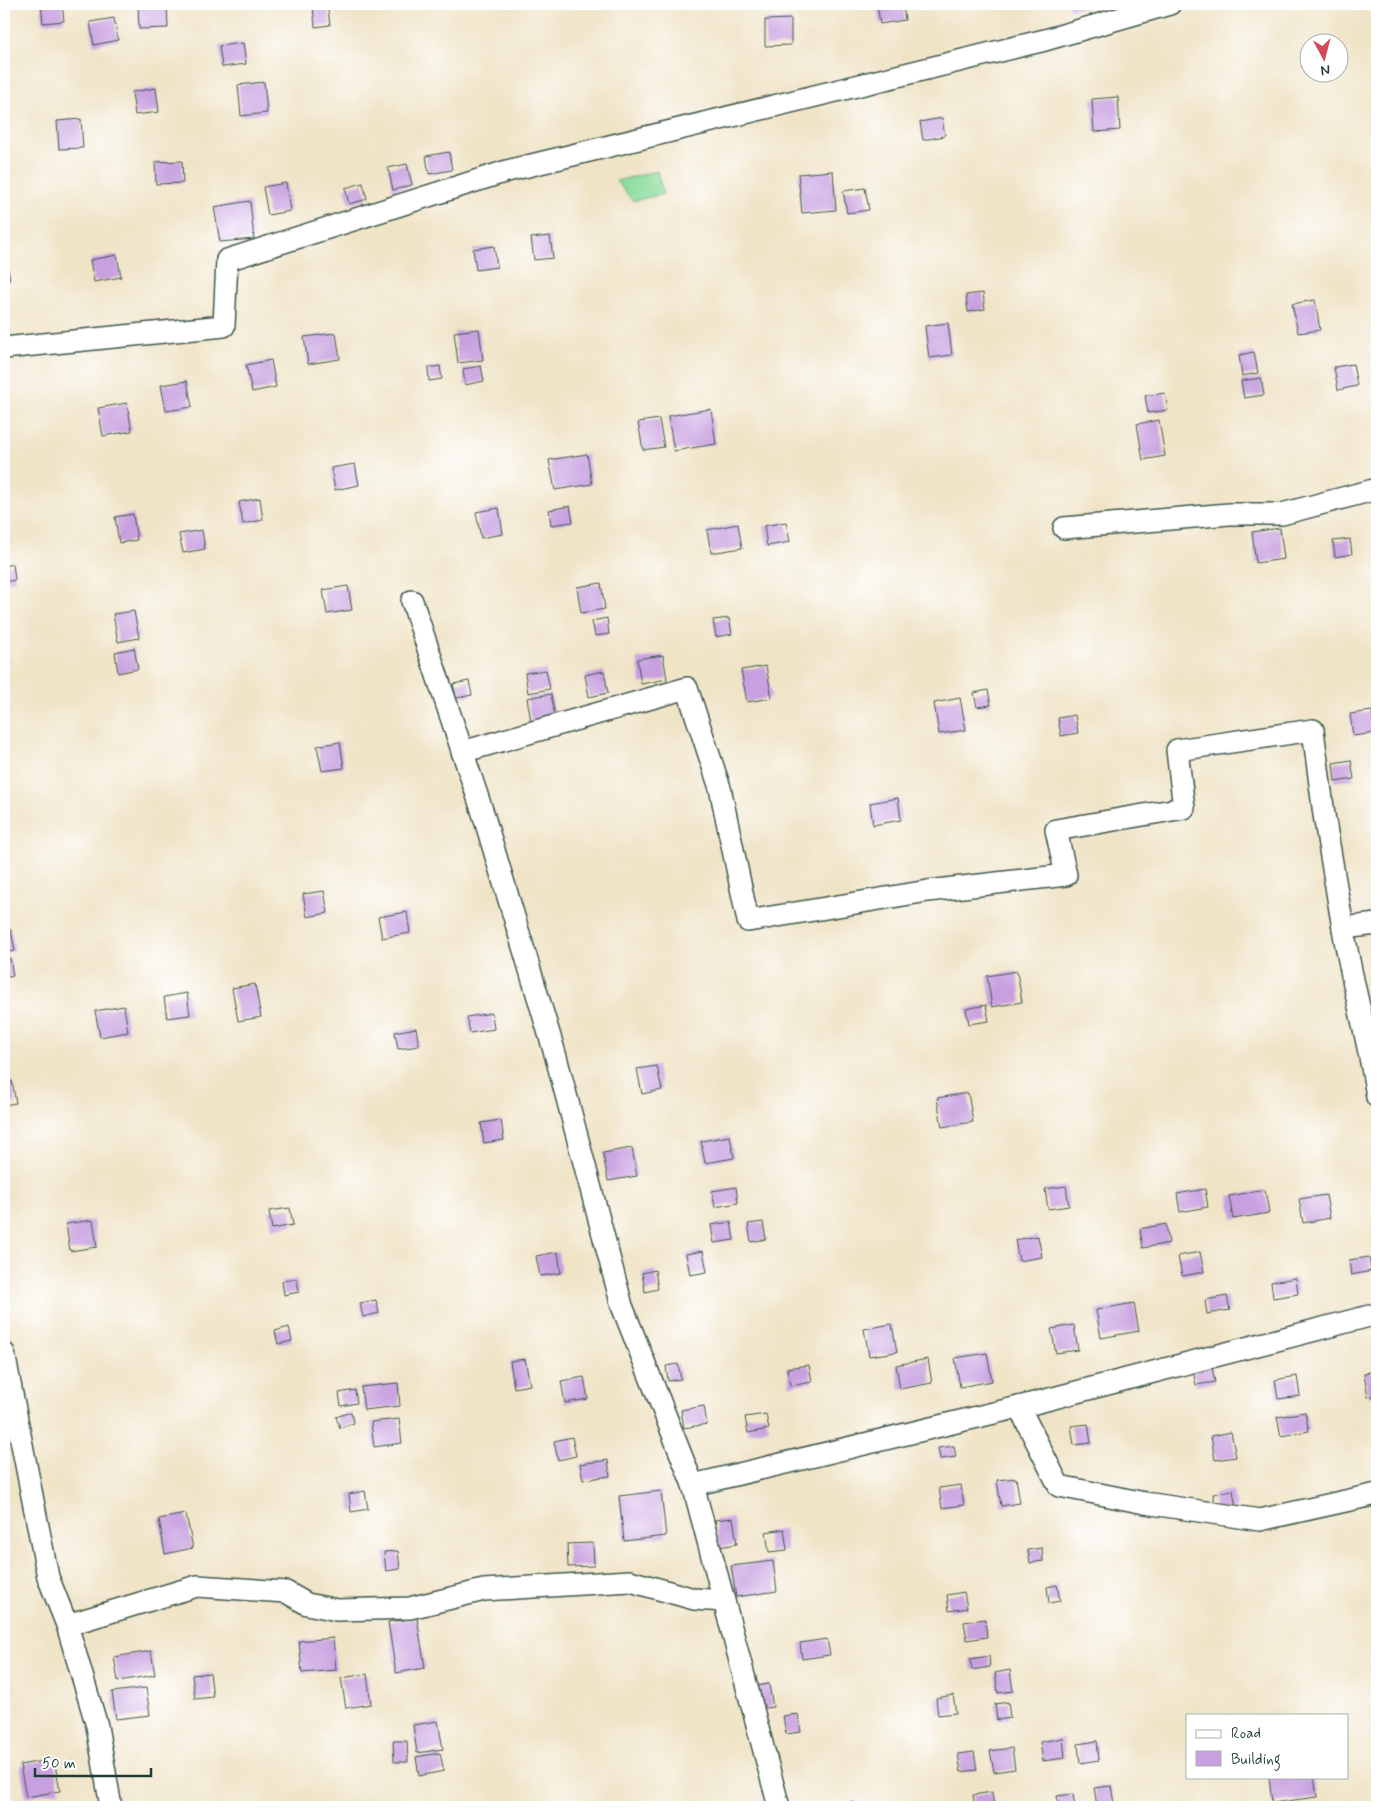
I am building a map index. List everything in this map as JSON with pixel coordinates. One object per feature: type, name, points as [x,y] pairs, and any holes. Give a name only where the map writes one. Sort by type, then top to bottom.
[{"type":"street","points":[[4,348],[224,326],[227,260],[507,171],[1045,40],[1165,4]]},
{"type":"street","points":[[1064,528],[1229,514],[1282,514],[1377,489]]},
{"type":"street","points":[[412,601],[462,752],[556,1058],[622,1306],[693,1485],[780,1807]]},
{"type":"street","points":[[462,752],[687,688],[720,788],[748,921],[928,891],[1066,875],[1056,830],[1184,808],[1177,750],[1313,730],[1325,823],[1343,928],[1358,1010],[1369,1045],[1377,1097]]},
{"type":"street","points":[[1343,928],[1377,924]]},
{"type":"street","points":[[693,1485],[1020,1407],[1377,1314]]},
{"type":"street","points":[[4,1352],[48,1577],[68,1625],[97,1726],[111,1807]]},
{"type":"street","points":[[1020,1407],[1059,1486],[1144,1503],[1260,1520],[1377,1494]]},
{"type":"street","points":[[68,1625],[197,1586],[286,1592],[307,1604],[337,1610],[410,1608],[484,1590],[630,1581],[694,1599],[724,1601]]},
{"type":"green space","points":[[657,171],[663,194],[633,201],[616,181]]},
{"type":"building","points":[[41,4],[62,4],[64,21],[43,23]]},
{"type":"building","points":[[138,4],[167,4],[168,28],[139,29]]},
{"type":"building","points":[[327,4],[330,25],[315,27],[313,6]]},
{"type":"building","points":[[877,4],[903,4],[905,20],[880,24]]},
{"type":"building","points":[[1068,4],[1087,4],[1088,7],[1069,9]]},
{"type":"building","points":[[114,18],[118,40],[94,45],[90,22]]},
{"type":"building","points":[[791,19],[791,45],[765,46],[765,20]]},
{"type":"building","points":[[243,43],[246,64],[222,67],[219,46]]},
{"type":"building","points":[[264,82],[267,113],[241,116],[238,85]]},
{"type":"building","points":[[156,88],[159,112],[135,115],[132,92]]},
{"type":"building","points":[[1118,97],[1120,130],[1094,132],[1092,99]]},
{"type":"building","points":[[942,118],[945,136],[923,140],[920,122]]},
{"type":"building","points":[[81,119],[83,148],[59,149],[57,121]]},
{"type":"building","points":[[449,152],[452,170],[429,174],[426,156]]},
{"type":"building","points":[[182,161],[183,183],[156,184],[155,162]]},
{"type":"building","points":[[407,164],[412,185],[393,190],[388,168]]},
{"type":"building","points":[[833,171],[836,210],[802,213],[798,174]]},
{"type":"building","points":[[286,183],[290,211],[268,215],[263,187]]},
{"type":"building","points":[[363,183],[367,199],[349,204],[345,188]]},
{"type":"building","points":[[865,188],[869,210],[847,213],[843,191]]},
{"type":"building","points":[[250,201],[254,239],[220,242],[214,207]]},
{"type":"building","points":[[550,236],[553,258],[534,260],[531,238]]},
{"type":"building","points":[[494,246],[497,267],[476,270],[473,249]]},
{"type":"building","points":[[117,255],[121,277],[94,282],[90,260]]},
{"type":"building","points":[[4,263],[7,263],[10,280],[4,281]]},
{"type":"building","points":[[983,293],[985,309],[968,312],[966,295]]},
{"type":"building","points":[[1315,300],[1320,330],[1298,333],[1292,304]]},
{"type":"building","points":[[948,323],[952,355],[929,358],[925,326]]},
{"type":"building","points":[[479,329],[483,360],[458,363],[454,332]]},
{"type":"building","points":[[336,333],[340,359],[308,364],[304,337]]},
{"type":"building","points":[[1254,352],[1258,373],[1242,376],[1239,355]]},
{"type":"building","points":[[271,360],[276,387],[252,392],[246,365]]},
{"type":"building","points":[[1353,364],[1357,386],[1338,390],[1334,367]]},
{"type":"building","points":[[440,366],[442,379],[429,381],[428,368]]},
{"type":"building","points":[[481,366],[484,381],[465,385],[463,369]]},
{"type":"building","points":[[1261,378],[1264,395],[1244,398],[1241,381]]},
{"type":"building","points":[[187,381],[192,407],[166,411],[161,385]]},
{"type":"building","points":[[1165,393],[1168,410],[1148,413],[1145,396]]},
{"type":"building","points":[[127,403],[132,431],[103,436],[98,408]]},
{"type":"building","points":[[711,409],[716,444],[674,451],[668,416]]},
{"type":"building","points":[[659,419],[664,447],[643,450],[638,422]]},
{"type":"building","points":[[1159,420],[1165,456],[1143,460],[1137,424]]},
{"type":"building","points":[[587,454],[592,484],[555,490],[549,460]]},
{"type":"building","points":[[355,464],[359,485],[335,490],[331,468]]},
{"type":"building","points":[[260,498],[263,520],[243,524],[239,502]]},
{"type":"building","points":[[570,506],[573,522],[551,525],[549,510]]},
{"type":"building","points":[[499,508],[503,534],[481,538],[476,512]]},
{"type":"building","points":[[133,514],[137,540],[119,543],[115,517]]},
{"type":"building","points":[[786,522],[790,542],[767,546],[764,526]]},
{"type":"building","points":[[738,524],[742,548],[711,553],[707,530]]},
{"type":"building","points":[[1280,528],[1284,559],[1256,563],[1252,532]]},
{"type":"building","points":[[202,530],[205,549],[183,553],[179,534]]},
{"type":"building","points":[[1350,539],[1352,554],[1335,557],[1333,541]]},
{"type":"building","points":[[13,564],[15,580],[4,582],[4,566]]},
{"type":"building","points":[[601,583],[605,609],[581,613],[577,587]]},
{"type":"building","points":[[348,586],[352,610],[327,614],[323,590]]},
{"type":"building","points":[[134,611],[139,638],[118,642],[113,614]]},
{"type":"building","points":[[607,618],[609,634],[595,636],[592,621]]},
{"type":"building","points":[[729,618],[732,634],[716,637],[713,620]]},
{"type":"building","points":[[134,648],[138,669],[118,673],[115,652]]},
{"type":"building","points":[[663,655],[667,679],[641,684],[637,659]]},
{"type":"building","points":[[766,666],[772,698],[747,702],[741,670]]},
{"type":"building","points":[[546,670],[550,689],[528,693],[525,673]]},
{"type":"building","points":[[604,671],[608,693],[589,697],[585,675]]},
{"type":"building","points":[[469,681],[472,695],[456,698],[453,684]]},
{"type":"building","points":[[988,690],[991,705],[977,707],[974,693]]},
{"type":"building","points":[[551,694],[555,717],[531,721],[527,698]]},
{"type":"building","points":[[960,698],[966,730],[939,734],[934,703]]},
{"type":"building","points":[[1372,711],[1375,733],[1353,736],[1350,714]]},
{"type":"building","points":[[1075,715],[1078,733],[1061,736],[1058,718]]},
{"type":"building","points":[[340,742],[344,768],[322,771],[317,746]]},
{"type":"building","points":[[1351,760],[1354,779],[1335,782],[1333,763]]},
{"type":"building","points":[[898,798],[901,820],[873,825],[870,803]]},
{"type":"building","points":[[324,891],[328,913],[307,917],[303,894]]},
{"type":"building","points":[[407,912],[410,933],[382,938],[378,917]]},
{"type":"building","points":[[11,930],[15,951],[4,953],[4,931]]},
{"type":"building","points":[[10,958],[13,976],[4,978],[4,959]]},
{"type":"building","points":[[1017,971],[1022,1002],[992,1007],[987,976]]},
{"type":"building","points":[[255,984],[261,1017],[238,1021],[232,988]]},
{"type":"building","points":[[187,993],[190,1015],[167,1018],[164,997]]},
{"type":"building","points":[[986,1005],[989,1021],[969,1024],[966,1009]]},
{"type":"building","points":[[124,1006],[128,1032],[100,1037],[95,1011]]},
{"type":"building","points":[[492,1013],[494,1029],[470,1033],[467,1017]]},
{"type":"building","points":[[416,1028],[419,1046],[398,1049],[395,1032]]},
{"type":"building","points":[[657,1066],[662,1090],[642,1094],[637,1069]]},
{"type":"building","points":[[12,1081],[16,1103],[4,1105],[4,1082]]},
{"type":"building","points":[[968,1093],[973,1122],[942,1127],[937,1098]]},
{"type":"building","points":[[501,1120],[504,1140],[484,1143],[481,1123]]},
{"type":"building","points":[[730,1136],[734,1158],[705,1163],[701,1141]]},
{"type":"building","points":[[632,1148],[637,1176],[608,1181],[603,1153]]},
{"type":"building","points":[[1066,1186],[1069,1206],[1048,1209],[1045,1189]]},
{"type":"building","points":[[736,1187],[738,1203],[715,1207],[712,1191]]},
{"type":"building","points":[[1205,1189],[1208,1207],[1180,1212],[1177,1194]]},
{"type":"building","points":[[1265,1190],[1269,1213],[1233,1219],[1229,1196]]},
{"type":"building","points":[[1326,1195],[1330,1218],[1303,1223],[1299,1199]]},
{"type":"building","points":[[290,1208],[293,1225],[272,1229],[269,1211]]},
{"type":"building","points":[[93,1220],[97,1247],[70,1251],[66,1224]]},
{"type":"building","points":[[731,1222],[734,1240],[714,1243],[711,1225]]},
{"type":"building","points":[[763,1222],[766,1239],[751,1242],[748,1224]]},
{"type":"building","points":[[1166,1224],[1169,1243],[1143,1248],[1140,1229]]},
{"type":"building","points":[[1038,1236],[1042,1257],[1019,1261],[1015,1240]]},
{"type":"building","points":[[703,1251],[707,1272],[690,1275],[686,1254]]},
{"type":"building","points":[[558,1252],[561,1273],[540,1276],[536,1256]]},
{"type":"building","points":[[1200,1252],[1204,1272],[1182,1276],[1178,1256]]},
{"type":"building","points":[[1369,1257],[1371,1271],[1351,1275],[1349,1260]]},
{"type":"building","points":[[655,1270],[658,1289],[645,1292],[642,1273]]},
{"type":"building","points":[[1296,1278],[1298,1294],[1273,1298],[1271,1282]]},
{"type":"building","points":[[297,1279],[299,1292],[284,1295],[282,1281]]},
{"type":"building","points":[[1227,1296],[1230,1310],[1207,1314],[1205,1300]]},
{"type":"building","points":[[376,1300],[379,1313],[363,1317],[360,1303]]},
{"type":"building","points":[[1134,1303],[1139,1331],[1101,1338],[1096,1310]]},
{"type":"building","points":[[892,1324],[897,1352],[869,1356],[864,1329]]},
{"type":"building","points":[[1074,1325],[1078,1350],[1056,1353],[1051,1329]]},
{"type":"building","points":[[289,1327],[292,1341],[278,1344],[275,1331]]},
{"type":"building","points":[[987,1353],[992,1381],[960,1387],[955,1358]]},
{"type":"building","points":[[525,1359],[530,1385],[514,1388],[510,1361]]},
{"type":"building","points":[[928,1359],[932,1383],[900,1389],[896,1365]]},
{"type":"building","points":[[678,1364],[681,1379],[668,1381],[666,1366]]},
{"type":"building","points":[[809,1365],[812,1382],[790,1386],[787,1368]]},
{"type":"building","points":[[1212,1367],[1215,1382],[1196,1385],[1193,1370]]},
{"type":"building","points":[[1377,1371],[1377,1395],[1368,1397],[1364,1373]]},
{"type":"building","points":[[1297,1376],[1300,1396],[1278,1399],[1275,1380]]},
{"type":"building","points":[[584,1377],[588,1399],[565,1403],[561,1381]]},
{"type":"building","points":[[398,1383],[400,1406],[364,1410],[361,1387]]},
{"type":"building","points":[[355,1390],[357,1403],[341,1406],[339,1393]]},
{"type":"building","points":[[704,1406],[707,1424],[684,1428],[681,1410]]},
{"type":"building","points":[[351,1412],[354,1423],[340,1428],[336,1417]]},
{"type":"building","points":[[1305,1412],[1309,1431],[1281,1436],[1277,1417]]},
{"type":"building","points":[[766,1414],[769,1429],[748,1433],[745,1417]]},
{"type":"building","points":[[399,1419],[402,1443],[374,1447],[371,1422]]},
{"type":"building","points":[[1088,1424],[1091,1443],[1074,1445],[1071,1426]]},
{"type":"building","points":[[1231,1432],[1236,1457],[1215,1460],[1211,1436]]},
{"type":"building","points":[[572,1437],[576,1456],[558,1460],[554,1441]]},
{"type":"building","points":[[954,1446],[956,1457],[940,1459],[938,1448]]},
{"type":"building","points":[[608,1460],[610,1476],[583,1480],[580,1464]]},
{"type":"building","points":[[1016,1478],[1020,1503],[1001,1506],[997,1480]]},
{"type":"building","points":[[961,1485],[964,1505],[942,1508],[939,1488]]},
{"type":"building","points":[[1233,1490],[1236,1508],[1216,1511],[1213,1494]]},
{"type":"building","points":[[365,1491],[368,1509],[351,1512],[349,1494]]},
{"type":"building","points":[[661,1491],[666,1536],[624,1541],[619,1496]]},
{"type":"building","points":[[186,1514],[193,1548],[165,1554],[159,1519]]},
{"type":"building","points":[[733,1518],[737,1544],[719,1547],[715,1520]]},
{"type":"building","points":[[784,1529],[787,1550],[769,1552],[766,1532]]},
{"type":"building","points":[[593,1543],[594,1566],[568,1567],[567,1544]]},
{"type":"building","points":[[1042,1548],[1043,1561],[1030,1563],[1028,1550]]},
{"type":"building","points":[[398,1551],[400,1569],[386,1571],[384,1552]]},
{"type":"building","points":[[773,1561],[777,1591],[736,1597],[731,1566]]},
{"type":"building","points":[[1057,1585],[1060,1601],[1049,1603],[1047,1587]]},
{"type":"building","points":[[964,1592],[967,1608],[949,1611],[947,1595]]},
{"type":"building","points":[[417,1618],[425,1668],[396,1673],[388,1622]]},
{"type":"building","points":[[985,1619],[987,1637],[967,1640],[964,1622]]},
{"type":"building","points":[[333,1638],[336,1670],[302,1673],[299,1641]]},
{"type":"building","points":[[827,1639],[830,1655],[802,1659],[800,1643]]},
{"type":"building","points":[[151,1651],[155,1675],[118,1681],[114,1657]]},
{"type":"building","points":[[989,1656],[990,1667],[972,1670],[970,1659]]},
{"type":"building","points":[[1010,1670],[1013,1691],[998,1693],[995,1673]]},
{"type":"building","points":[[210,1673],[213,1697],[195,1699],[192,1675]]},
{"type":"building","points":[[367,1674],[371,1704],[346,1708],[341,1678]]},
{"type":"building","points":[[769,1684],[773,1707],[759,1709],[756,1686]]},
{"type":"building","points":[[146,1688],[150,1715],[116,1719],[112,1692]]},
{"type":"building","points":[[953,1695],[956,1713],[938,1715],[936,1698]]},
{"type":"building","points":[[1008,1702],[1010,1718],[997,1720],[995,1704]]},
{"type":"building","points":[[798,1714],[801,1732],[786,1734],[783,1716]]},
{"type":"building","points":[[438,1721],[443,1749],[417,1753],[413,1725]]},
{"type":"building","points":[[1063,1738],[1065,1758],[1043,1761],[1040,1742]]},
{"type":"building","points":[[393,1741],[407,1741],[408,1762],[394,1762]]},
{"type":"building","points":[[1097,1741],[1099,1760],[1080,1763],[1078,1744]]},
{"type":"building","points":[[1012,1748],[1015,1769],[994,1772],[990,1751]]},
{"type":"building","points":[[974,1752],[977,1770],[961,1772],[958,1754]]},
{"type":"building","points":[[440,1753],[444,1771],[419,1776],[416,1757]]},
{"type":"building","points":[[54,1759],[60,1791],[26,1797],[20,1765]]},
{"type":"building","points":[[1269,1778],[1314,1778],[1317,1797],[1272,1803]]},
{"type":"building","points":[[1111,1786],[1114,1803],[1097,1806],[1094,1788]]},
{"type":"building","points":[[992,1792],[994,1807],[975,1807],[973,1795]]},
{"type":"building","points":[[1073,1794],[1075,1807],[1059,1807],[1057,1796]]},
{"type":"building","points":[[854,1802],[855,1807],[840,1807],[840,1804]]}]
